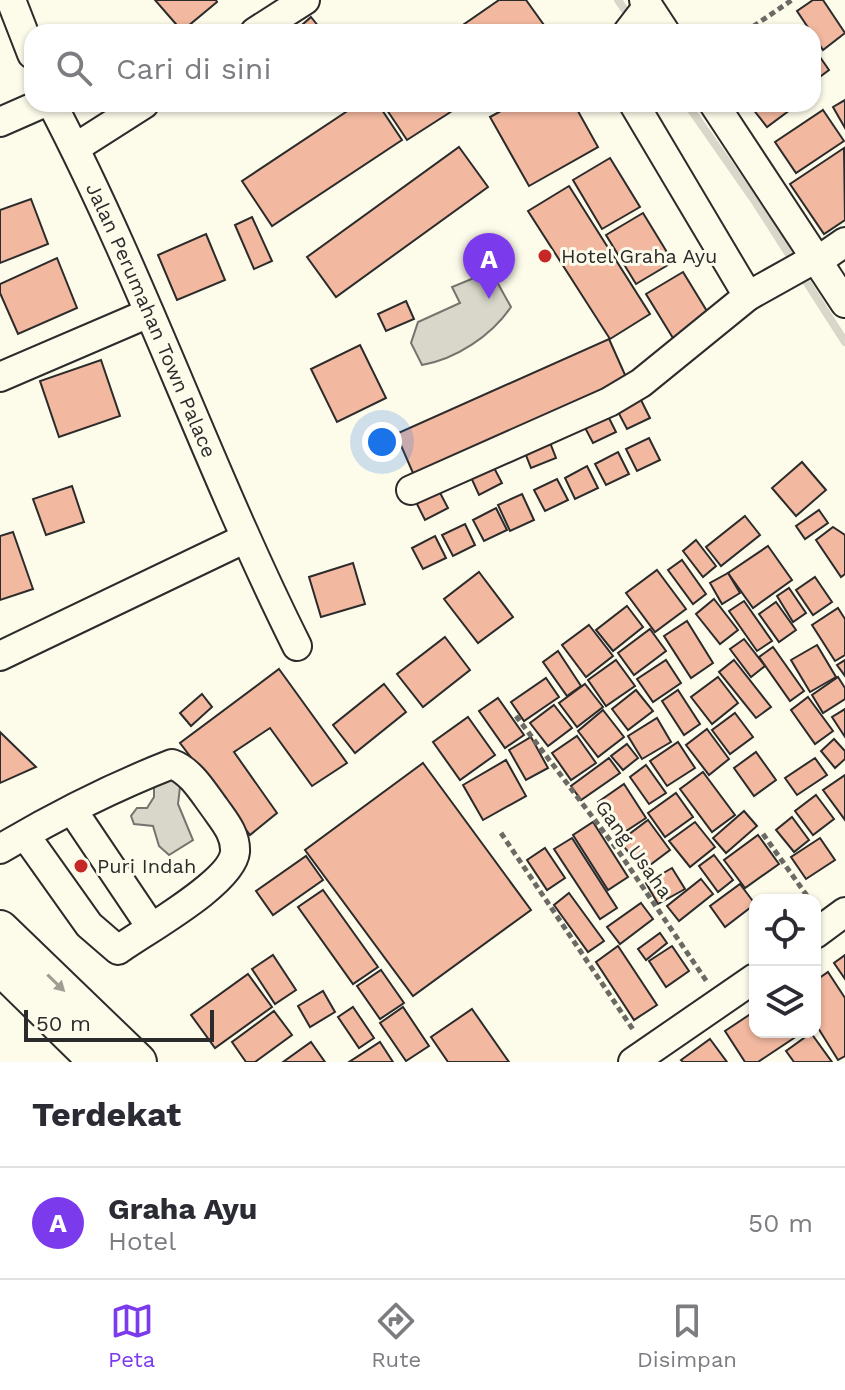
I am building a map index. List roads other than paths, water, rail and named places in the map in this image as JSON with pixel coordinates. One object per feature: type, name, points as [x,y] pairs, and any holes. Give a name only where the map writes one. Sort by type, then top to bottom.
[{"type":"main road","points":[[0,929],[138,1062]]},
{"type":"main road","points":[[0,966],[98,1062]]},
{"type":"street","points":[[11,0],[24,33]]},
{"type":"street","points":[[268,24],[305,0]]},
{"type":"street","points":[[0,122],[24,111]]},
{"type":"street","name":"Jalan Perumahan Town Palace","points":[[56,112],[149,313],[244,539],[297,646]]},
{"type":"street","points":[[75,148],[131,112]]},
{"type":"street","points":[[639,112],[748,296]]},
{"type":"street","points":[[718,112],[804,266],[845,303]]},
{"type":"street","points":[[411,490],[609,402],[641,383],[748,296],[845,242]]},
{"type":"street","points":[[0,377],[149,313]]},
{"type":"street","points":[[0,656],[244,539]]},
{"type":"street","points":[[172,764],[197,784],[231,829],[235,851],[231,863],[217,881],[118,950],[89,925],[12,842],[172,764]]},
{"type":"street","points":[[73,811],[151,927]]},
{"type":"street","points":[[821,930],[845,912]]},
{"type":"street","points":[[641,1057],[749,983]]},
{"type":"waterway","points":[[618,0],[631,19]]},
{"type":"waterway","points":[[693,112],[756,203],[845,342]]},
{"type":"place","name":"Hotel Graha Ayu","points":[[545,256]]},
{"type":"place","name":"Graha Ayu","points":[[489,299]]},
{"type":"place","name":"Puri Indah","points":[[81,866]]}]
